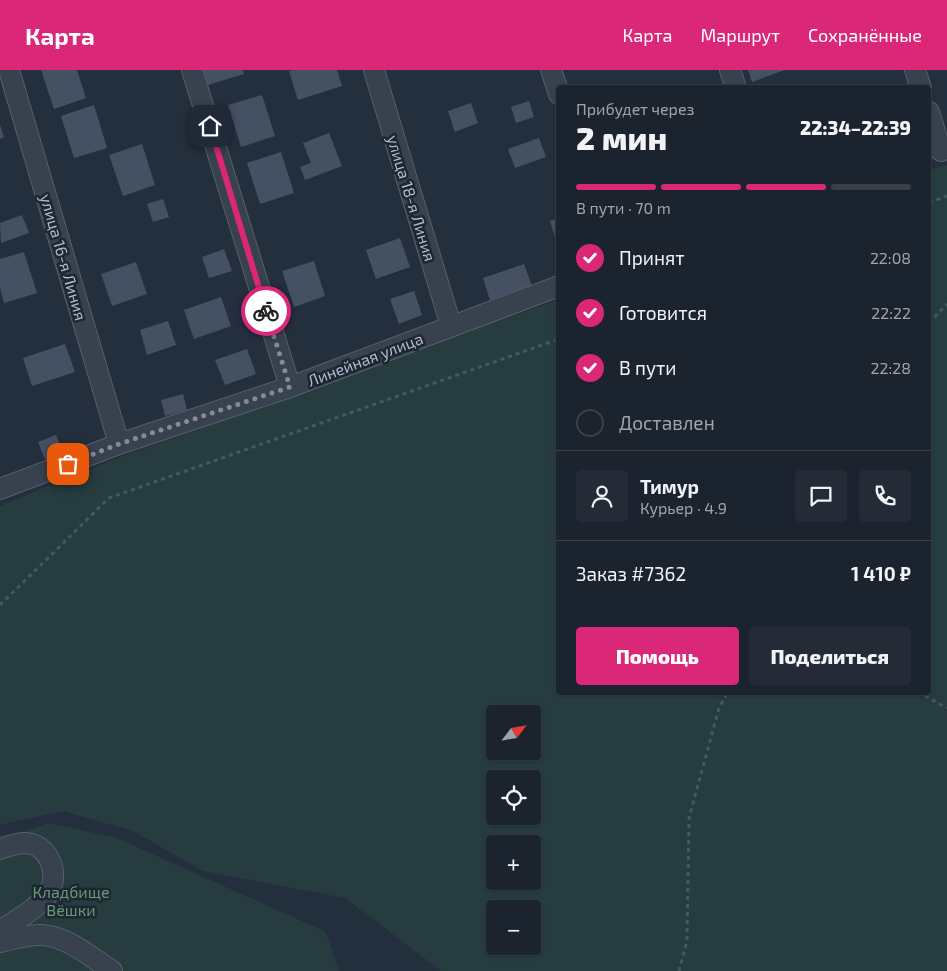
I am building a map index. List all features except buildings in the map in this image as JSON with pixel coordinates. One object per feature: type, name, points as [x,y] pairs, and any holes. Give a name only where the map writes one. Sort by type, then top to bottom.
[{"type":"street","name":"улица 16-я Линия","points":[[9,70],[119,444]]},
{"type":"street","points":[[192,70],[290,387]]},
{"type":"street","name":"улица 18-я Линия","points":[[374,70],[451,326]]},
{"type":"street","points":[[551,70],[556,85]]},
{"type":"street","points":[[730,70],[735,85]]},
{"type":"street","points":[[915,70],[920,85]]},
{"type":"street","points":[[931,120],[939,152]]},
{"type":"street","name":"Линейная улица","points":[[0,489],[119,444],[290,387],[556,287]]},
{"type":"street","points":[[0,849],[11,845],[27,843],[42,849],[51,861],[54,875],[50,890],[41,901],[0,932]]},
{"type":"street","points":[[0,942],[43,935],[62,940],[86,953],[112,971]]},
{"type":"path","points":[[931,202],[947,196]]},
{"type":"path","points":[[931,321],[947,304]]},
{"type":"path","points":[[0,605],[109,498],[556,340]]},
{"type":"path","points":[[679,971],[687,941],[689,818],[719,708],[726,695]]},
{"type":"path","points":[[923,695],[947,708]]},
{"type":"green space","points":[[947,164],[947,971],[441,971],[345,898],[203,871],[133,831],[63,811],[0,825],[0,506],[123,456],[313,390],[451,337],[556,301],[556,695],[931,695],[931,170]]},
{"type":"green space","name":"Кладбище Вёшки","points":[[49,823],[117,838],[326,932],[339,971],[0,971],[0,839]]},
{"type":"way so far","points":[[68,464],[119,444],[290,387],[266,311]]},
{"type":"route","points":[[210,126],[266,311]]}]
